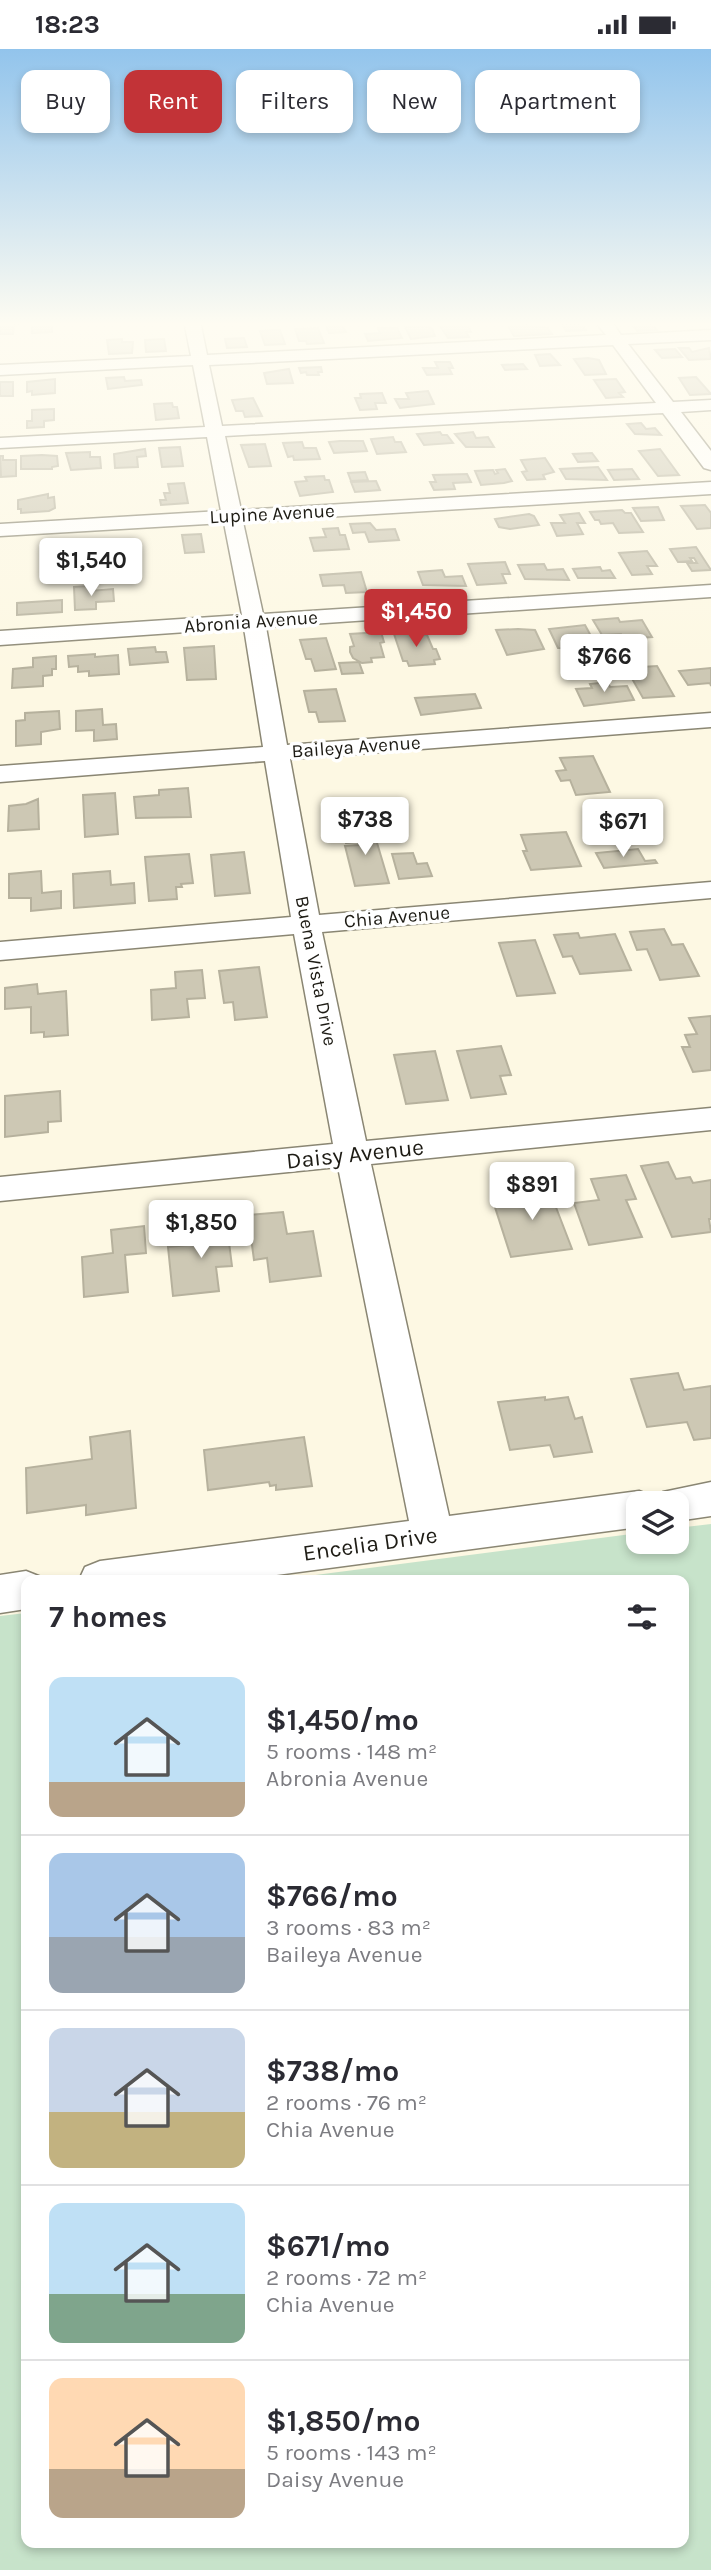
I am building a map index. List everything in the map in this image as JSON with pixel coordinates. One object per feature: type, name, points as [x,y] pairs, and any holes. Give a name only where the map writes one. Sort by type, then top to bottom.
[{"type":"street","points":[[0,443],[79,439]]},
{"type":"street","name":"Buena Vista Drive","points":[[218,439],[352,1154],[433,1536]]},
{"type":"street","points":[[691,439],[711,464]]},
{"type":"street","name":"Lupine Avenue","points":[[0,530],[711,488]]},
{"type":"street","name":"Abronia Avenue","points":[[0,638],[711,591]]},
{"type":"street","name":"Baileya Avenue","points":[[0,773],[711,720]]},
{"type":"street","name":"Chia Avenue","points":[[0,951],[711,890]]},
{"type":"street","name":"Daisy Avenue","points":[[0,1189],[711,1119]]},
{"type":"street","points":[[689,1502],[711,1499]]},
{"type":"street","name":"Encelia Drive","points":[[138,1575],[626,1511]]},
{"type":"street","points":[[0,1594],[21,1591]]},
{"type":"green space","points":[[711,1524],[711,2570],[0,2570],[0,1616],[21,1614],[21,2548],[689,2548],[689,1575],[316,1575],[626,1535],[626,1554],[689,1554],[689,1527]]},
{"type":"building","points":[[371,439],[394,439],[395,442],[401,442],[406,452],[377,454]]},
{"type":"building","points":[[420,439],[450,439],[453,443],[424,445]]},
{"type":"building","points":[[459,439],[489,439],[494,447],[466,447]]},
{"type":"building","points":[[363,441],[367,451],[334,453],[329,442]]},
{"type":"building","points":[[302,442],[304,448],[316,448],[320,459],[294,460],[293,456],[288,457],[283,443]]},
{"type":"building","points":[[265,444],[271,466],[249,467],[241,445]]},
{"type":"building","points":[[180,447],[183,466],[162,467],[159,448]]},
{"type":"building","points":[[145,449],[146,456],[137,457],[138,467],[115,468],[114,454]]},
{"type":"building","points":[[660,449],[679,475],[658,476],[639,451]]},
{"type":"building","points":[[90,452],[90,457],[100,457],[101,468],[71,470],[66,453]]},
{"type":"building","points":[[592,453],[598,461],[578,462],[573,454]]},
{"type":"building","points":[[0,456],[3,456],[3,460],[16,460],[16,476],[1,477]]},
{"type":"building","points":[[21,456],[57,456],[58,466],[52,469],[21,469]]},
{"type":"building","points":[[545,458],[554,472],[543,475],[545,479],[527,480],[522,472],[527,471],[521,460]]},
{"type":"building","points":[[598,467],[607,480],[566,479],[560,469]]},
{"type":"building","points":[[505,469],[512,481],[481,485],[475,471],[493,470],[495,474],[498,473],[496,470]]},
{"type":"building","points":[[632,469],[639,479],[614,480],[608,470]]},
{"type":"building","points":[[365,472],[368,480],[351,481],[348,473]]},
{"type":"building","points":[[467,474],[471,482],[453,483],[455,489],[434,490],[430,482],[436,482],[433,475]]},
{"type":"building","points":[[324,476],[325,480],[329,480],[333,492],[300,496],[295,482],[307,481],[305,477]]},
{"type":"building","points":[[376,481],[380,490],[355,492],[351,482]]},
{"type":"building","points":[[184,483],[188,503],[161,505],[160,500],[166,500],[164,493],[170,493],[168,484]]},
{"type":"building","points":[[48,494],[48,498],[54,497],[55,508],[21,513],[21,509],[18,509],[18,500]]},
{"type":"building","points":[[705,505],[711,513],[711,528],[697,529],[681,506]]},
{"type":"building","points":[[658,507],[664,520],[641,521],[633,508]]},
{"type":"building","points":[[622,510],[631,513],[643,532],[619,533],[613,523],[601,524],[590,512]]},
{"type":"building","points":[[579,513],[585,523],[577,523],[583,534],[557,536],[551,523],[565,523],[560,515]]},
{"type":"building","points":[[529,514],[534,516],[539,525],[510,529],[499,527],[495,519]]},
{"type":"building","points":[[370,523],[376,530],[395,529],[399,540],[369,542],[365,532],[353,533],[350,524]]},
{"type":"building","points":[[338,528],[340,535],[345,535],[349,549],[314,551],[310,538],[326,537],[323,529]]},
{"type":"building","points":[[201,534],[204,552],[185,553],[182,535]]},
{"type":"building","points":[[696,547],[711,570],[692,571],[687,563],[697,563],[694,558],[690,558],[692,561],[678,562],[670,549]]},
{"type":"building","points":[[647,551],[657,566],[647,566],[652,574],[632,575],[619,553]]},
{"type":"building","points":[[505,562],[510,574],[502,574],[506,583],[477,585],[468,564]]},
{"type":"building","points":[[544,564],[547,570],[563,569],[569,580],[525,579],[518,565]]},
{"type":"building","points":[[600,567],[602,571],[610,570],[615,578],[578,578],[573,569]]},
{"type":"building","points":[[442,570],[445,577],[462,576],[466,586],[423,585],[418,572]]},
{"type":"building","points":[[361,572],[367,592],[346,593],[344,585],[323,586],[320,575]]},
{"type":"building","points":[[89,586],[90,591],[113,589],[114,601],[96,602],[96,609],[75,610],[74,587]]},
{"type":"building","points":[[62,600],[62,612],[17,615],[17,603]]},
{"type":"building","points":[[618,618],[620,622],[642,620],[652,637],[624,639],[621,634],[602,635],[593,620]]},
{"type":"building","points":[[585,625],[598,649],[558,648],[549,629]]},
{"type":"building","points":[[496,630],[535,630],[544,649],[507,655]]},
{"type":"building","points":[[381,632],[384,642],[380,643],[384,657],[371,658],[372,662],[362,663],[353,658],[350,647],[354,646],[350,634]]},
{"type":"building","points":[[394,634],[427,635],[440,659],[434,660],[435,664],[409,666],[407,661],[403,661]]},
{"type":"building","points":[[326,638],[336,669],[315,671],[311,659],[306,659],[300,640]]},
{"type":"building","points":[[214,646],[216,679],[187,680],[184,648]]},
{"type":"building","points":[[155,647],[156,652],[166,652],[168,662],[130,665],[128,649]]},
{"type":"building","points":[[95,654],[95,657],[118,655],[119,674],[89,676],[89,671],[78,672],[78,666],[69,667],[68,656]]},
{"type":"building","points":[[56,656],[56,669],[52,669],[52,675],[43,676],[43,686],[12,688],[13,669],[33,667],[33,658]]},
{"type":"building","points":[[359,662],[363,673],[342,674],[339,663]]},
{"type":"building","points":[[657,666],[674,696],[643,698],[626,668]]},
{"type":"building","points":[[711,668],[711,686],[710,683],[688,685],[679,671]]},
{"type":"building","points":[[608,682],[610,687],[627,686],[634,700],[584,706],[576,689],[592,688],[590,684]]},
{"type":"building","points":[[336,689],[345,721],[319,722],[316,712],[309,712],[304,691]]},
{"type":"building","points":[[475,694],[481,708],[421,715],[415,698]]},
{"type":"building","points":[[102,709],[103,725],[116,724],[117,739],[94,741],[94,730],[76,731],[76,711]]},
{"type":"building","points":[[59,711],[60,729],[41,732],[41,744],[16,746],[16,721],[25,720],[25,713]]},
{"type":"building","points":[[593,756],[610,792],[576,795],[570,780],[561,781],[556,771],[566,770],[560,758]]},
{"type":"building","points":[[188,788],[191,817],[136,818],[134,797],[159,795],[159,790]]},
{"type":"building","points":[[115,793],[118,834],[85,837],[83,795]]},
{"type":"building","points":[[38,799],[39,829],[8,831],[9,806]]},
{"type":"building","points":[[372,826],[389,883],[355,886],[345,846],[359,845],[358,842],[346,843],[342,828]]},
{"type":"building","points":[[566,832],[581,866],[531,870],[523,851],[527,851],[521,835]]},
{"type":"building","points":[[638,849],[645,861],[655,860],[657,863],[604,868],[596,853]]},
{"type":"building","points":[[244,852],[250,893],[215,896],[211,855]]},
{"type":"building","points":[[413,853],[417,864],[427,863],[432,876],[399,879],[392,854]]},
{"type":"building","points":[[189,854],[193,883],[176,887],[177,899],[149,901],[145,857]]},
{"type":"building","points":[[41,871],[42,893],[61,891],[61,908],[31,911],[31,898],[9,898],[9,874]]},
{"type":"building","points":[[110,871],[111,885],[134,883],[135,903],[74,908],[73,874]]},
{"type":"building","points":[[664,929],[672,945],[683,944],[699,976],[660,980],[647,949],[637,950],[630,932]]},
{"type":"building","points":[[578,933],[580,938],[615,934],[631,970],[580,974],[572,956],[563,957],[554,935]]},
{"type":"building","points":[[535,940],[555,993],[517,996],[499,943]]},
{"type":"building","points":[[259,967],[267,1017],[235,1020],[233,1002],[224,1003],[219,971]]},
{"type":"building","points":[[202,970],[205,998],[187,999],[189,1017],[152,1020],[151,990],[176,988],[175,972]]},
{"type":"building","points":[[37,984],[38,994],[66,991],[68,1035],[44,1037],[44,1032],[31,1033],[31,1007],[5,1009],[5,988]]},
{"type":"building","points":[[711,1016],[711,1070],[693,1072],[682,1047],[690,1047],[685,1035],[697,1034],[689,1018]]},
{"type":"building","points":[[501,1046],[511,1075],[500,1076],[506,1094],[471,1098],[457,1051]]},
{"type":"building","points":[[435,1051],[448,1100],[406,1104],[394,1055]]},
{"type":"building","points":[[60,1091],[61,1121],[48,1122],[48,1132],[5,1137],[5,1096]]},
{"type":"building","points":[[668,1162],[676,1179],[690,1177],[693,1183],[711,1180],[711,1232],[672,1237],[641,1166]]},
{"type":"building","points":[[626,1175],[636,1199],[626,1200],[642,1237],[589,1245],[574,1203],[599,1200],[591,1179]]},
{"type":"building","points":[[547,1184],[572,1249],[511,1257],[493,1201],[510,1199],[508,1194],[519,1193],[517,1187]]},
{"type":"building","points":[[283,1212],[287,1234],[313,1231],[321,1276],[270,1282],[267,1258],[254,1260],[248,1215]]},
{"type":"building","points":[[226,1219],[232,1266],[216,1267],[219,1291],[173,1296],[168,1247],[198,1244],[196,1223]]},
{"type":"building","points":[[144,1226],[146,1253],[125,1255],[128,1292],[84,1297],[82,1257],[113,1253],[111,1230]]},
{"type":"building","points":[[678,1373],[684,1390],[711,1386],[711,1438],[694,1440],[687,1422],[647,1427],[631,1379]]},
{"type":"building","points":[[545,1397],[545,1400],[568,1397],[575,1419],[582,1417],[592,1452],[554,1457],[550,1445],[510,1450],[498,1402]]},
{"type":"building","points":[[130,1431],[136,1508],[86,1515],[86,1505],[27,1513],[26,1468],[92,1459],[90,1437]]},
{"type":"building","points":[[304,1437],[312,1486],[276,1490],[276,1485],[270,1486],[269,1482],[208,1490],[204,1450]]}]
